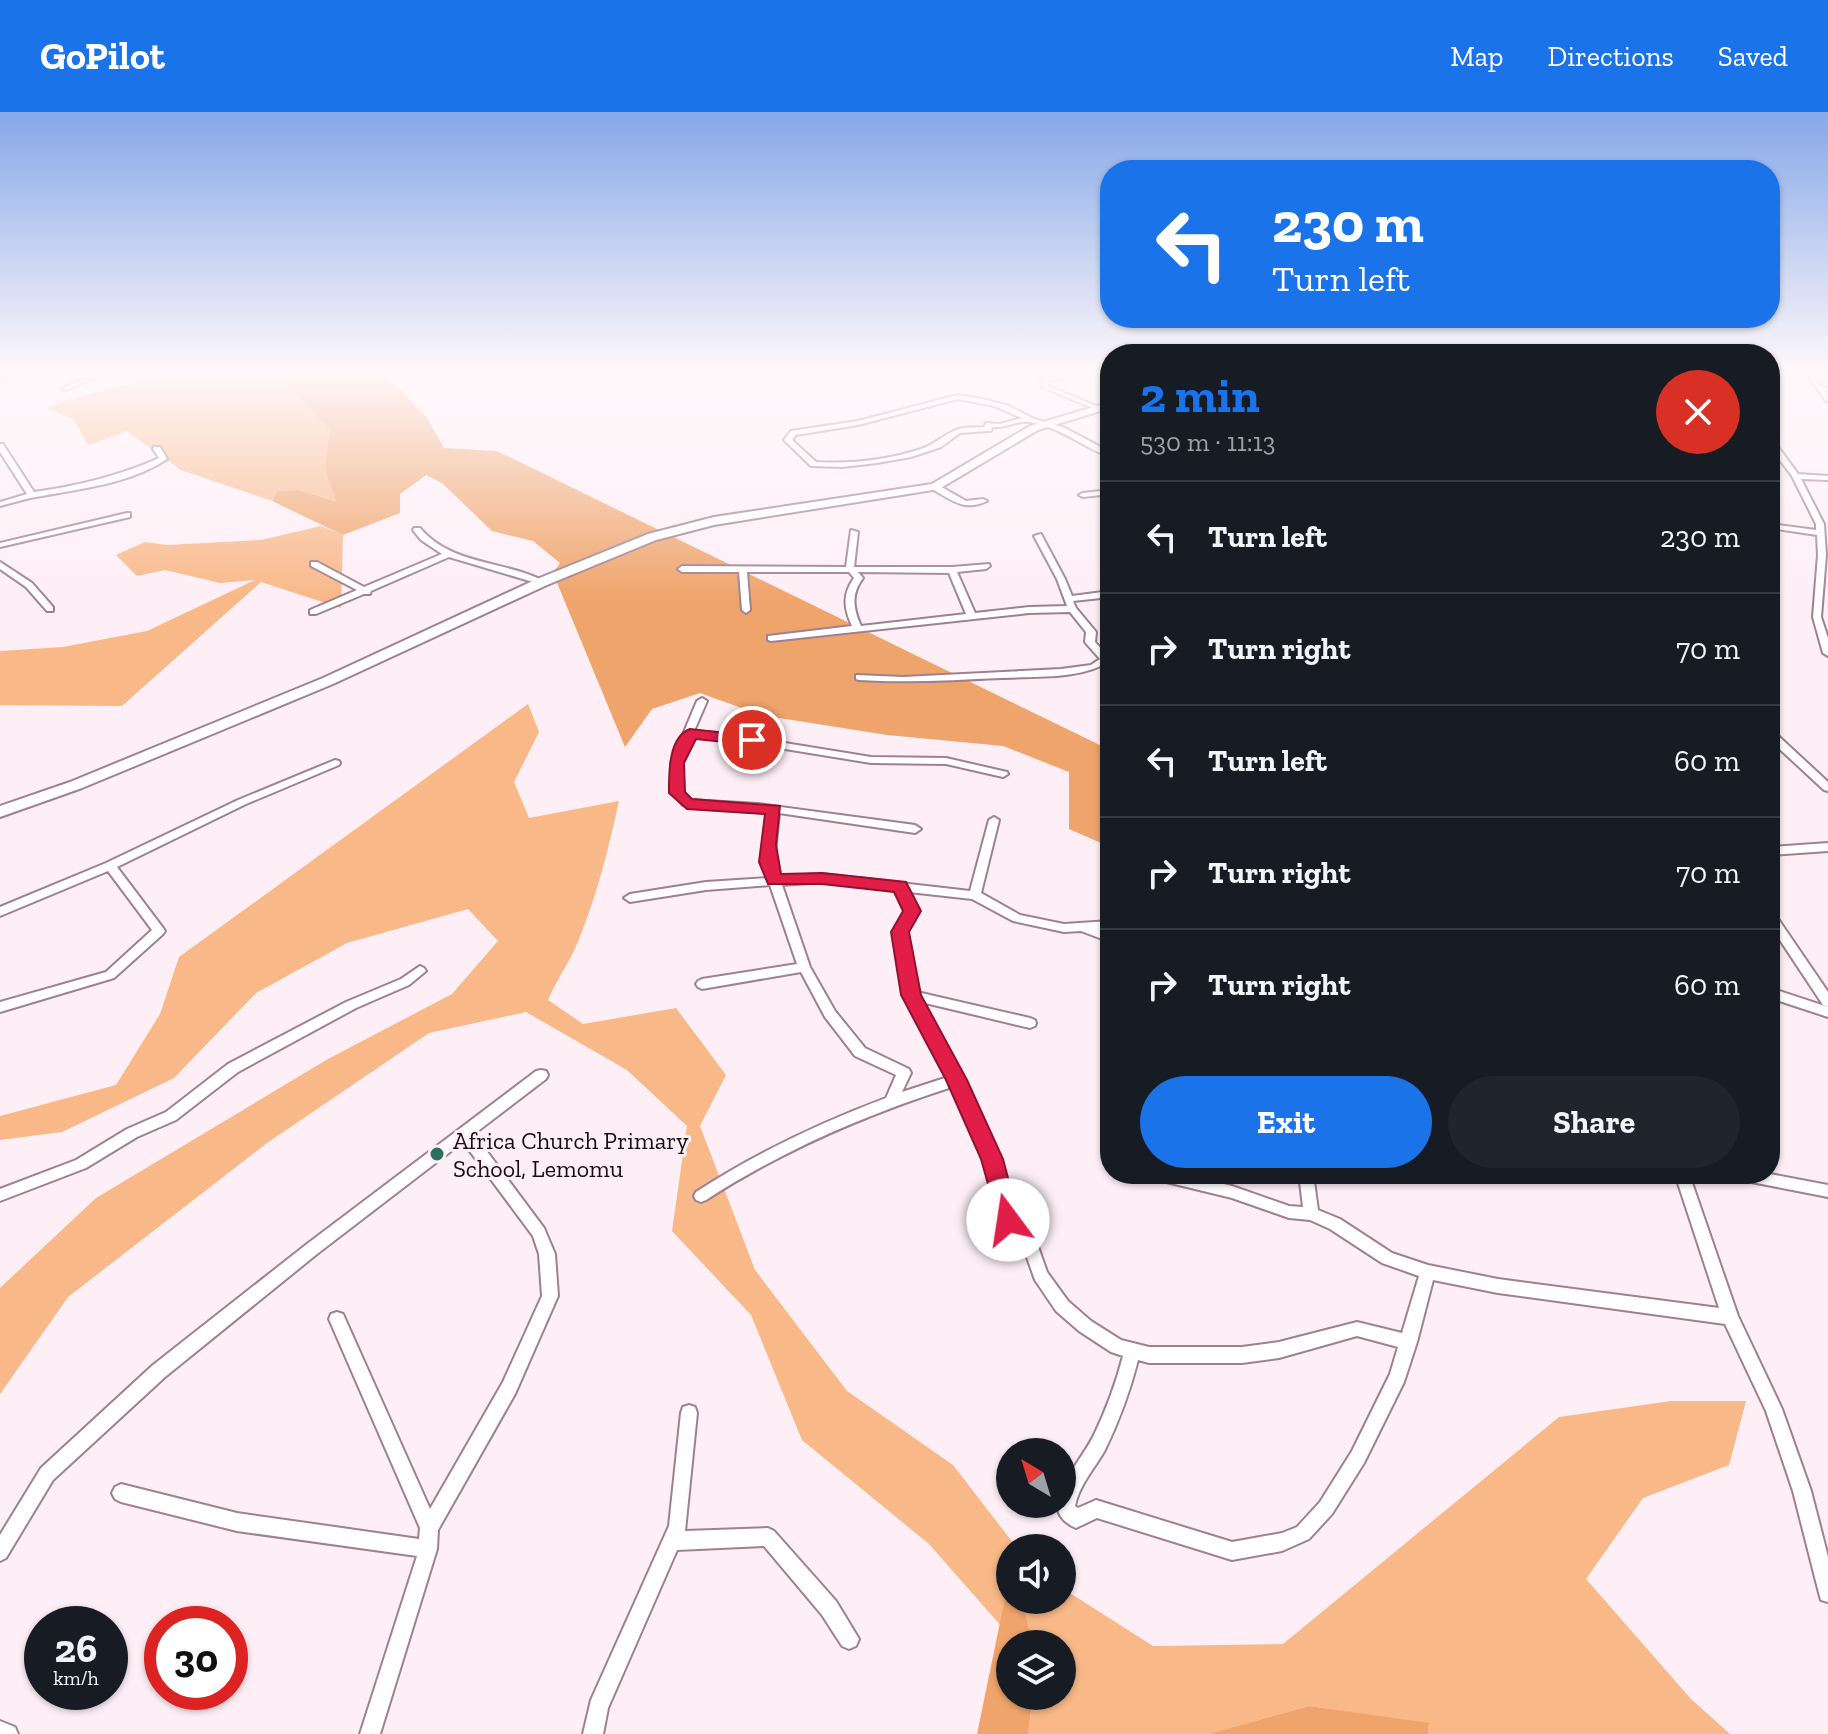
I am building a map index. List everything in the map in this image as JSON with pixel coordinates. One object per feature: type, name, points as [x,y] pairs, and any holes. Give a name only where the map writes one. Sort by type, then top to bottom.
[{"type":"main road","points":[[0,812],[76,785],[328,681],[542,582],[652,537],[692,526],[935,487],[1003,449]]},
{"type":"street","points":[[2,449],[32,495]]},
{"type":"street","points":[[0,504],[81,487],[145,468],[163,459],[157,449]]},
{"type":"street","points":[[797,449],[814,464],[842,464],[899,456],[924,449]]},
{"type":"street","points":[[1780,455],[1796,476],[1821,533],[1817,617],[1828,653]]},
{"type":"street","points":[[1796,476],[1828,478]]},
{"type":"street","points":[[935,487],[965,504],[983,501]]},
{"type":"street","points":[[1083,495],[1100,493]]},
{"type":"street","points":[[0,545],[127,515]]},
{"type":"street","points":[[1780,527],[1821,533]]},
{"type":"street","points":[[417,530],[424,539],[472,565],[495,567],[514,576],[542,582]]},
{"type":"street","points":[[854,532],[850,568],[859,578],[850,588],[849,604],[857,627]]},
{"type":"street","points":[[1038,536],[1061,579],[1072,609],[1091,632],[1090,642],[1100,651]]},
{"type":"street","points":[[313,612],[367,592],[450,554]]},
{"type":"street","points":[[314,564],[367,592]]},
{"type":"street","points":[[0,565],[29,585],[50,609]]},
{"type":"street","points":[[682,569],[952,570],[986,566]]},
{"type":"street","points":[[743,570],[746,610]]},
{"type":"street","points":[[952,570],[972,617]]},
{"type":"street","points":[[1067,599],[1100,595]]},
{"type":"street","points":[[771,638],[857,627],[1072,609]]},
{"type":"street","points":[[859,677],[903,680],[1061,672],[1094,667],[1100,663]]},
{"type":"street","points":[[702,701],[676,763],[676,782],[682,800],[915,829]]},
{"type":"street","points":[[690,734],[729,737],[871,760],[946,761],[1003,774]]},
{"type":"street","points":[[1780,743],[1828,788]]},
{"type":"street","points":[[0,912],[110,866],[242,802],[335,763]]},
{"type":"street","points":[[774,810],[767,845],[768,862],[804,967],[830,1014],[860,1052],[904,1073],[892,1100]]},
{"type":"street","points":[[975,895],[994,820]]},
{"type":"street","points":[[1780,850],[1828,847]]},
{"type":"street","points":[[0,1007],[110,975],[159,931],[110,866]]},
{"type":"street","points":[[630,898],[774,880],[822,878],[900,886],[931,893],[975,895],[1017,918],[1084,928],[1100,934]]},
{"type":"street","points":[[900,886],[912,911],[900,932],[911,995],[956,1080],[992,1159],[1008,1220],[1030,1243],[1040,1275],[1062,1306],[1085,1326],[1132,1352],[1242,1355],[1279,1350],[1357,1329],[1409,1342]]},
{"type":"street","points":[[1084,928],[1100,926]]},
{"type":"street","points":[[1780,933],[1828,1002]]},
{"type":"street","points":[[702,984],[804,967]]},
{"type":"street","points":[[0,1195],[81,1164],[132,1133],[171,1116],[233,1068],[351,1005],[405,982],[420,971]]},
{"type":"street","points":[[911,995],[1030,1023]]},
{"type":"street","points":[[1780,996],[1828,1012]]},
{"type":"street","points":[[0,1552],[47,1474],[159,1371],[541,1075]]},
{"type":"street","points":[[701,1196],[745,1165],[815,1129],[956,1080]]},
{"type":"street","points":[[429,1528],[509,1388],[550,1296],[547,1254],[539,1233],[464,1132]]},
{"type":"street","points":[[1780,1180],[1828,1191]]},
{"type":"street","points":[[1199,1184],[1289,1212],[1311,1214],[1335,1224],[1387,1258],[1428,1272],[1498,1286],[1730,1317]]},
{"type":"street","points":[[1307,1184],[1311,1214]]},
{"type":"street","points":[[1685,1184],[1730,1317],[1774,1409],[1802,1491],[1828,1593]]},
{"type":"street","points":[[1132,1352],[1111,1417],[1092,1456],[1067,1491],[1066,1509],[1076,1519],[1096,1509],[1232,1551],[1282,1542],[1303,1533],[1326,1508],[1358,1457],[1398,1376],[1428,1272]]},
{"type":"street","points":[[337,1319],[429,1528],[428,1549],[370,1734]]},
{"type":"street","points":[[593,1734],[598,1707],[678,1527],[689,1413]]},
{"type":"street","points":[[121,1493],[237,1522],[428,1549]]},
{"type":"street","points":[[672,1541],[768,1537],[829,1608],[849,1639]]},
{"type":"street","points":[[0,1731],[8,1734]]},
{"type":"shaded area","points":[[151,449],[328,449],[325,469],[337,501],[299,490],[277,491],[272,501],[181,470]]},
{"type":"shaded area","points":[[328,449],[497,451],[1100,745],[1100,843],[1069,829],[1069,772],[1003,746],[887,735],[761,715],[700,693],[652,709],[625,747],[553,573],[560,563],[533,541],[492,531],[442,483],[426,475],[400,494],[400,513],[343,535],[272,501],[277,491],[299,490],[336,501],[325,469]]},
{"type":"shaded area","points":[[321,526],[343,535],[341,608],[261,582],[122,706],[0,705],[0,651],[63,647],[147,631],[255,580],[220,583],[165,570],[137,576],[116,555],[145,542],[167,545],[261,540]]},
{"type":"shaded area","points":[[528,704],[539,732],[514,782],[529,818],[619,801],[602,871],[585,922],[576,947],[548,1000],[583,1024],[676,1008],[726,1075],[700,1126],[755,1270],[847,1391],[953,1465],[1006,1534],[996,1534],[996,1614],[1076,1614],[1076,1597],[1153,1646],[1283,1644],[1559,1417],[1671,1401],[1746,1401],[1729,1465],[1643,1498],[1586,1579],[1691,1699],[1730,1734],[1428,1734],[1429,1724],[1309,1706],[1208,1734],[1028,1734],[1031,1710],[1076,1710],[1076,1630],[1005,1630],[929,1544],[802,1440],[751,1315],[672,1231],[687,1126],[627,1070],[526,1012],[429,1033],[267,1143],[68,1297],[0,1394],[0,1288],[96,1198],[328,1059],[452,994],[498,941],[468,909],[347,943],[256,993],[174,1078],[62,1132],[0,1140],[0,1116],[116,1085],[160,1014],[179,957]]},
{"type":"shaded area","points":[[1002,1614],[1025,1614],[1029,1630],[998,1630]]},
{"type":"shaded area","points":[[996,1642],[996,1710],[1031,1710],[1028,1734],[977,1734]]},
{"type":"shaded area","points":[[1309,1706],[1429,1723],[1428,1734],[1208,1734]]},
{"type":"place","name":"Africa Church Primary School, Lemomu","points":[[437,1154]]},
{"type":"route","points":[[752,740],[690,734],[676,763],[677,793],[687,803],[774,810],[767,845],[774,880],[822,878],[900,886],[912,911],[900,932],[903,965],[911,995],[956,1080],[992,1159],[1008,1220]]}]
